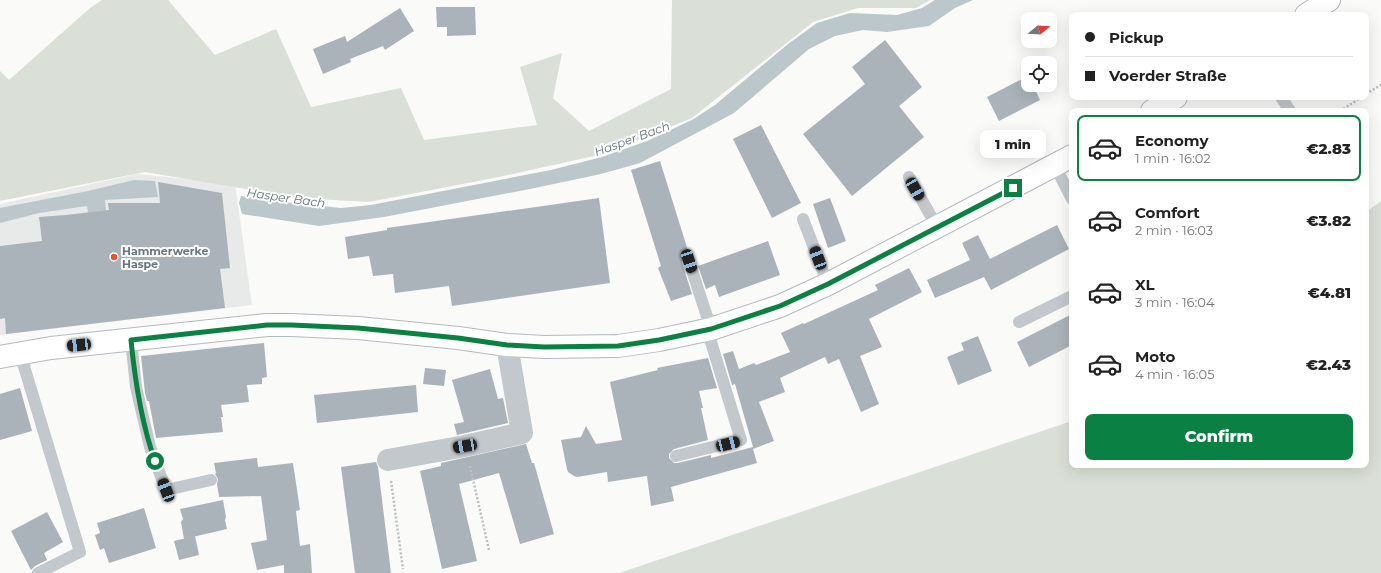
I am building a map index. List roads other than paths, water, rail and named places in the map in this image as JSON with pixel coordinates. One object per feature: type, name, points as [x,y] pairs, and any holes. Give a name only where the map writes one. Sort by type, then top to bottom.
[{"type":"main road","points":[[1311,12],[1329,0]]},
{"type":"main road","points":[[1158,108],[1171,100]]},
{"type":"main road","points":[[10,355],[51,348],[267,325],[358,328],[458,338],[507,345],[559,348],[618,346],[659,340],[707,330],[780,306],[828,284],[1066,162]]},
{"type":"street","points":[[388,460],[465,446],[522,433],[507,345]]},
{"type":"lane","points":[[1066,162],[1069,180]]},
{"type":"lane","points":[[909,177],[937,227]]},
{"type":"lane","points":[[803,219],[828,284]]},
{"type":"lane","points":[[676,456],[741,440],[707,330],[689,261]]},
{"type":"lane","points":[[1020,322],[1069,298]]},
{"type":"lane","points":[[131,340],[136,387],[150,447],[166,490],[211,480]]},
{"type":"lane","points":[[10,355],[80,552],[38,573]]},
{"type":"place","name":"Hammerwerke Haspe","points":[[114,257]]},
{"type":"water label","name":"Hasper Bach","points":[[632,139]]},
{"type":"water label","name":"Hasper Bach","points":[[286,198]]}]
